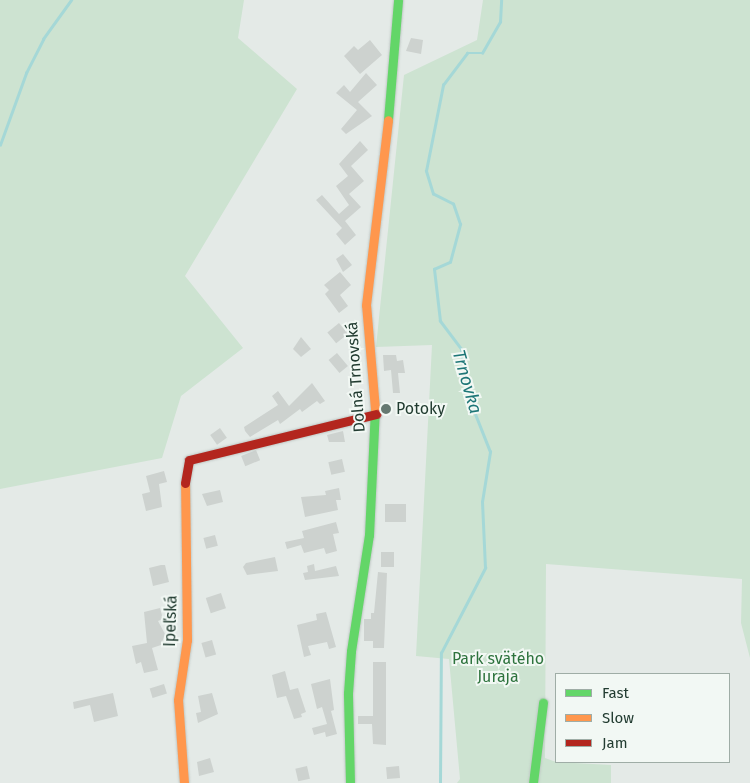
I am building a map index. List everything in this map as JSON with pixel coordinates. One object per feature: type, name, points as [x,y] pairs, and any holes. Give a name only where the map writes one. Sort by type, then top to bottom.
[{"type":"street","name":"Dolná Trnovská","points":[[350,783],[348,693],[351,651],[369,535],[376,414],[366,305],[394,71],[398,0]]},
{"type":"street","name":"Ipeľská","points":[[184,783],[178,700],[187,640],[185,472],[189,460],[376,414]]},
{"type":"street","points":[[532,783],[543,703]]},
{"type":"green space","points":[[0,0],[244,0],[238,38],[297,89],[185,276],[243,348],[181,396],[162,458],[0,489]]},
{"type":"green space","name":"Park svätého Juraja","points":[[483,0],[750,0],[750,658],[741,623],[742,579],[546,564],[545,758],[555,763],[611,765],[611,783],[457,783],[460,779],[449,659],[416,656],[432,345],[376,347],[404,75],[477,40]]},
{"type":"building","points":[[411,38],[423,40],[421,54],[406,51]]},
{"type":"building","points":[[370,40],[382,55],[360,74],[344,56],[354,46],[358,50]]},
{"type":"building","points":[[366,73],[377,85],[358,102],[372,116],[346,134],[341,129],[357,110],[336,93],[344,85],[350,92]]},
{"type":"building","points":[[360,141],[368,150],[351,166],[364,181],[349,194],[361,207],[345,221],[356,235],[345,245],[336,234],[342,228],[316,200],[322,195],[339,214],[349,205],[336,186],[348,176],[339,164]]},
{"type":"building","points":[[343,254],[352,265],[343,272],[336,259]]},
{"type":"building","points":[[340,272],[351,285],[340,295],[348,306],[339,313],[325,294],[329,290],[324,285]]},
{"type":"building","points":[[339,323],[348,334],[336,343],[327,332]]},
{"type":"building","points":[[301,337],[311,349],[301,357],[293,349]]},
{"type":"building","points":[[337,353],[348,366],[340,373],[329,360]]},
{"type":"building","points":[[383,355],[396,355],[397,361],[403,360],[405,373],[398,373],[400,393],[393,393],[391,370],[384,371]]},
{"type":"building","points":[[312,383],[325,401],[320,404],[317,401],[302,412],[300,409],[280,424],[278,420],[250,437],[245,431],[244,427],[278,405],[272,396],[278,391],[289,406]]},
{"type":"building","points":[[220,428],[227,438],[217,445],[210,435]]},
{"type":"building","points":[[343,431],[345,442],[329,442],[327,435]]},
{"type":"building","points":[[256,450],[260,460],[245,466],[241,456]]},
{"type":"building","points":[[342,459],[345,472],[331,475],[328,462]]},
{"type":"building","points":[[164,471],[167,482],[159,484],[162,507],[146,511],[142,494],[150,492],[146,476]]},
{"type":"building","points":[[339,488],[341,500],[336,500],[338,510],[305,517],[301,497],[326,495],[325,491]]},
{"type":"building","points":[[220,490],[223,502],[207,506],[202,494]]},
{"type":"building","points":[[385,504],[406,504],[406,522],[385,522]]},
{"type":"building","points":[[336,522],[339,533],[333,534],[337,551],[326,554],[324,548],[304,553],[301,545],[287,549],[285,542],[304,538],[302,531]]},
{"type":"building","points":[[215,535],[218,546],[206,549],[203,538]]},
{"type":"building","points":[[381,552],[394,552],[394,567],[381,567]]},
{"type":"building","points":[[275,557],[278,571],[247,575],[243,567],[246,563]]},
{"type":"building","points":[[314,564],[315,571],[336,566],[339,576],[305,580],[303,573],[308,572],[307,566]]},
{"type":"building","points":[[165,565],[169,582],[153,586],[149,568]]},
{"type":"building","points":[[378,572],[387,573],[384,648],[373,648],[373,641],[364,641],[364,619],[371,619],[371,613],[374,613]]},
{"type":"building","points":[[221,593],[226,608],[211,613],[206,598]]},
{"type":"building","points":[[160,608],[163,619],[158,621],[165,634],[161,645],[152,648],[158,670],[144,673],[141,662],[136,664],[132,646],[147,643],[144,612]]},
{"type":"building","points":[[326,612],[336,647],[329,649],[327,642],[308,646],[311,655],[304,657],[297,625],[317,620],[316,614]]},
{"type":"building","points":[[212,640],[216,654],[206,657],[201,643]]},
{"type":"building","points":[[373,662],[386,662],[386,745],[373,744],[372,724],[358,724],[358,716],[373,716]]},
{"type":"building","points":[[285,671],[290,690],[298,688],[306,712],[301,714],[302,717],[294,719],[286,696],[277,698],[272,675]]},
{"type":"building","points":[[330,679],[334,710],[331,711],[337,734],[326,737],[325,732],[314,735],[312,728],[327,724],[322,707],[317,709],[311,684]]},
{"type":"building","points":[[164,684],[167,694],[153,698],[150,688]]},
{"type":"building","points":[[113,693],[118,716],[94,722],[90,705],[74,709],[73,702]]},
{"type":"building","points":[[212,693],[218,714],[198,723],[196,713],[201,712],[198,696]]},
{"type":"building","points":[[210,758],[214,772],[199,776],[197,762]]},
{"type":"building","points":[[307,766],[310,779],[298,781],[295,769]]},
{"type":"building","points":[[399,766],[400,778],[387,779],[386,767]]},
{"type":"waterway","points":[[0,145],[26,73],[43,39],[71,0]]},
{"type":"waterway","name":"Trnovka","points":[[440,783],[441,653],[485,568],[482,502],[490,452],[465,389],[461,349],[440,321],[434,269],[450,262],[460,224],[453,204],[433,194],[426,171],[443,85],[467,53],[482,53],[500,22],[501,0]]},
{"type":"traffic: fast","points":[[388,120],[398,0]]},
{"type":"traffic: fast","points":[[350,783],[348,693],[351,651],[369,535],[375,409]]},
{"type":"traffic: fast","points":[[533,783],[543,703]]},
{"type":"traffic: slow","points":[[375,409],[366,305],[388,120]]},
{"type":"traffic: slow","points":[[184,783],[178,700],[187,640],[185,483]]},
{"type":"traffic: jam","points":[[185,483],[189,460],[376,414]]},
{"type":"place","name":"Potoky","points":[[386,409]]}]
